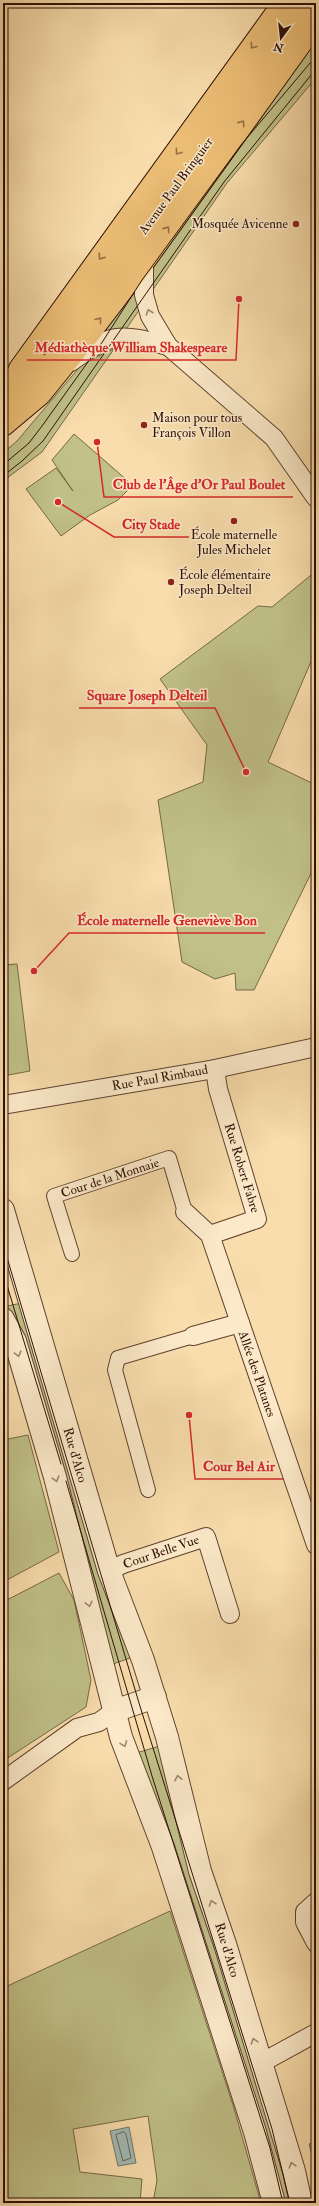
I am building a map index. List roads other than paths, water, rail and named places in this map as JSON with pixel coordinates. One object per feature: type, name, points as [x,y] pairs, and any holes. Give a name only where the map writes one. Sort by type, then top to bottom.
[{"type":"main road","points":[[5,404],[20,369],[284,3]]},
{"type":"main road","name":"Avenue Paul Bringuier","points":[[3,425],[40,394],[52,369],[305,3]]},
{"type":"main road","name":"Avenue Paul Bringuier","points":[[52,369],[144,261],[316,22]]},
{"type":"main road","points":[[5,404],[52,369]]},
{"type":"street","points":[[144,261],[144,295],[150,316],[168,346],[274,438],[316,498]]},
{"type":"street","points":[[52,369],[103,341],[116,338],[133,336],[168,346]]},
{"type":"street","name":"Rue Paul Rimbaud","points":[[3,1105],[215,1069],[316,1047]]},
{"type":"street","name":"Rue Robert Fabre","points":[[210,1235],[257,1219],[218,1089],[215,1069]]},
{"type":"street","name":"Cour de la Monnaie","points":[[72,1254],[54,1196],[169,1158],[185,1212]]},
{"type":"street","name":"Rue d'Alco","points":[[3,1210],[110,1571],[155,1697],[175,1765],[200,1871],[225,1944],[294,2170],[301,2203]]},
{"type":"street","name":"Allée des Platanes","points":[[185,1212],[210,1235],[316,1545]]},
{"type":"street","name":"Rue d'Alco","points":[[3,1319],[15,1341],[55,1477],[121,1737],[155,1824],[258,2140],[274,2203]]},
{"type":"street","points":[[148,1490],[115,1370],[118,1358],[240,1323]]},
{"type":"street","name":"Cour Belle Vue","points":[[110,1571],[122,1564],[206,1537],[230,1614]]},
{"type":"street","points":[[3,1781],[77,1728],[99,1722],[114,1711],[155,1697]]},
{"type":"street","points":[[316,1902],[305,1912],[305,1922],[316,1943]]},
{"type":"street","points":[[261,2063],[316,2033]]},
{"type":"water","points":[[129,2127],[136,2163],[118,2166],[110,2131]]},
{"type":"water","points":[[316,2142],[316,2163],[314,2163],[309,2144]]},
{"type":"tram line","points":[[3,465],[29,443],[103,341],[142,280],[241,145],[316,56]]},
{"type":"tram line","points":[[3,476],[22,461],[43,441],[224,182],[316,69]]},
{"type":"tram line","points":[[3,1244],[139,1703],[272,2129],[290,2203]]},
{"type":"tram line","points":[[3,1272],[61,1464]]},
{"type":"tram line","points":[[66,1481],[152,1776],[270,2148],[283,2203]]},
{"type":"place","name":"Mosquée Avicenne","points":[[296,224]]},
{"type":"place","name":"Médiathèque William Shakespeare","points":[[239,299]]},
{"type":"place","name":"Maison pour tous François Villon","points":[[144,425]]},
{"type":"place","name":"Club de l'Âge d'Or Paul Boulet","points":[[97,442]]},
{"type":"place","name":"City Stade","points":[[58,502]]},
{"type":"place","name":"École maternelle Jules Michelet","points":[[234,521]]},
{"type":"place","name":"École élémentaire Joseph Delteil","points":[[171,582]]},
{"type":"place","name":"Square Joseph Delteil","points":[[246,772]]},
{"type":"place","name":"École maternelle Geneviève Bon","points":[[34,971]]},
{"type":"place","name":"Cour Bel Air","points":[[189,1415]]}]
